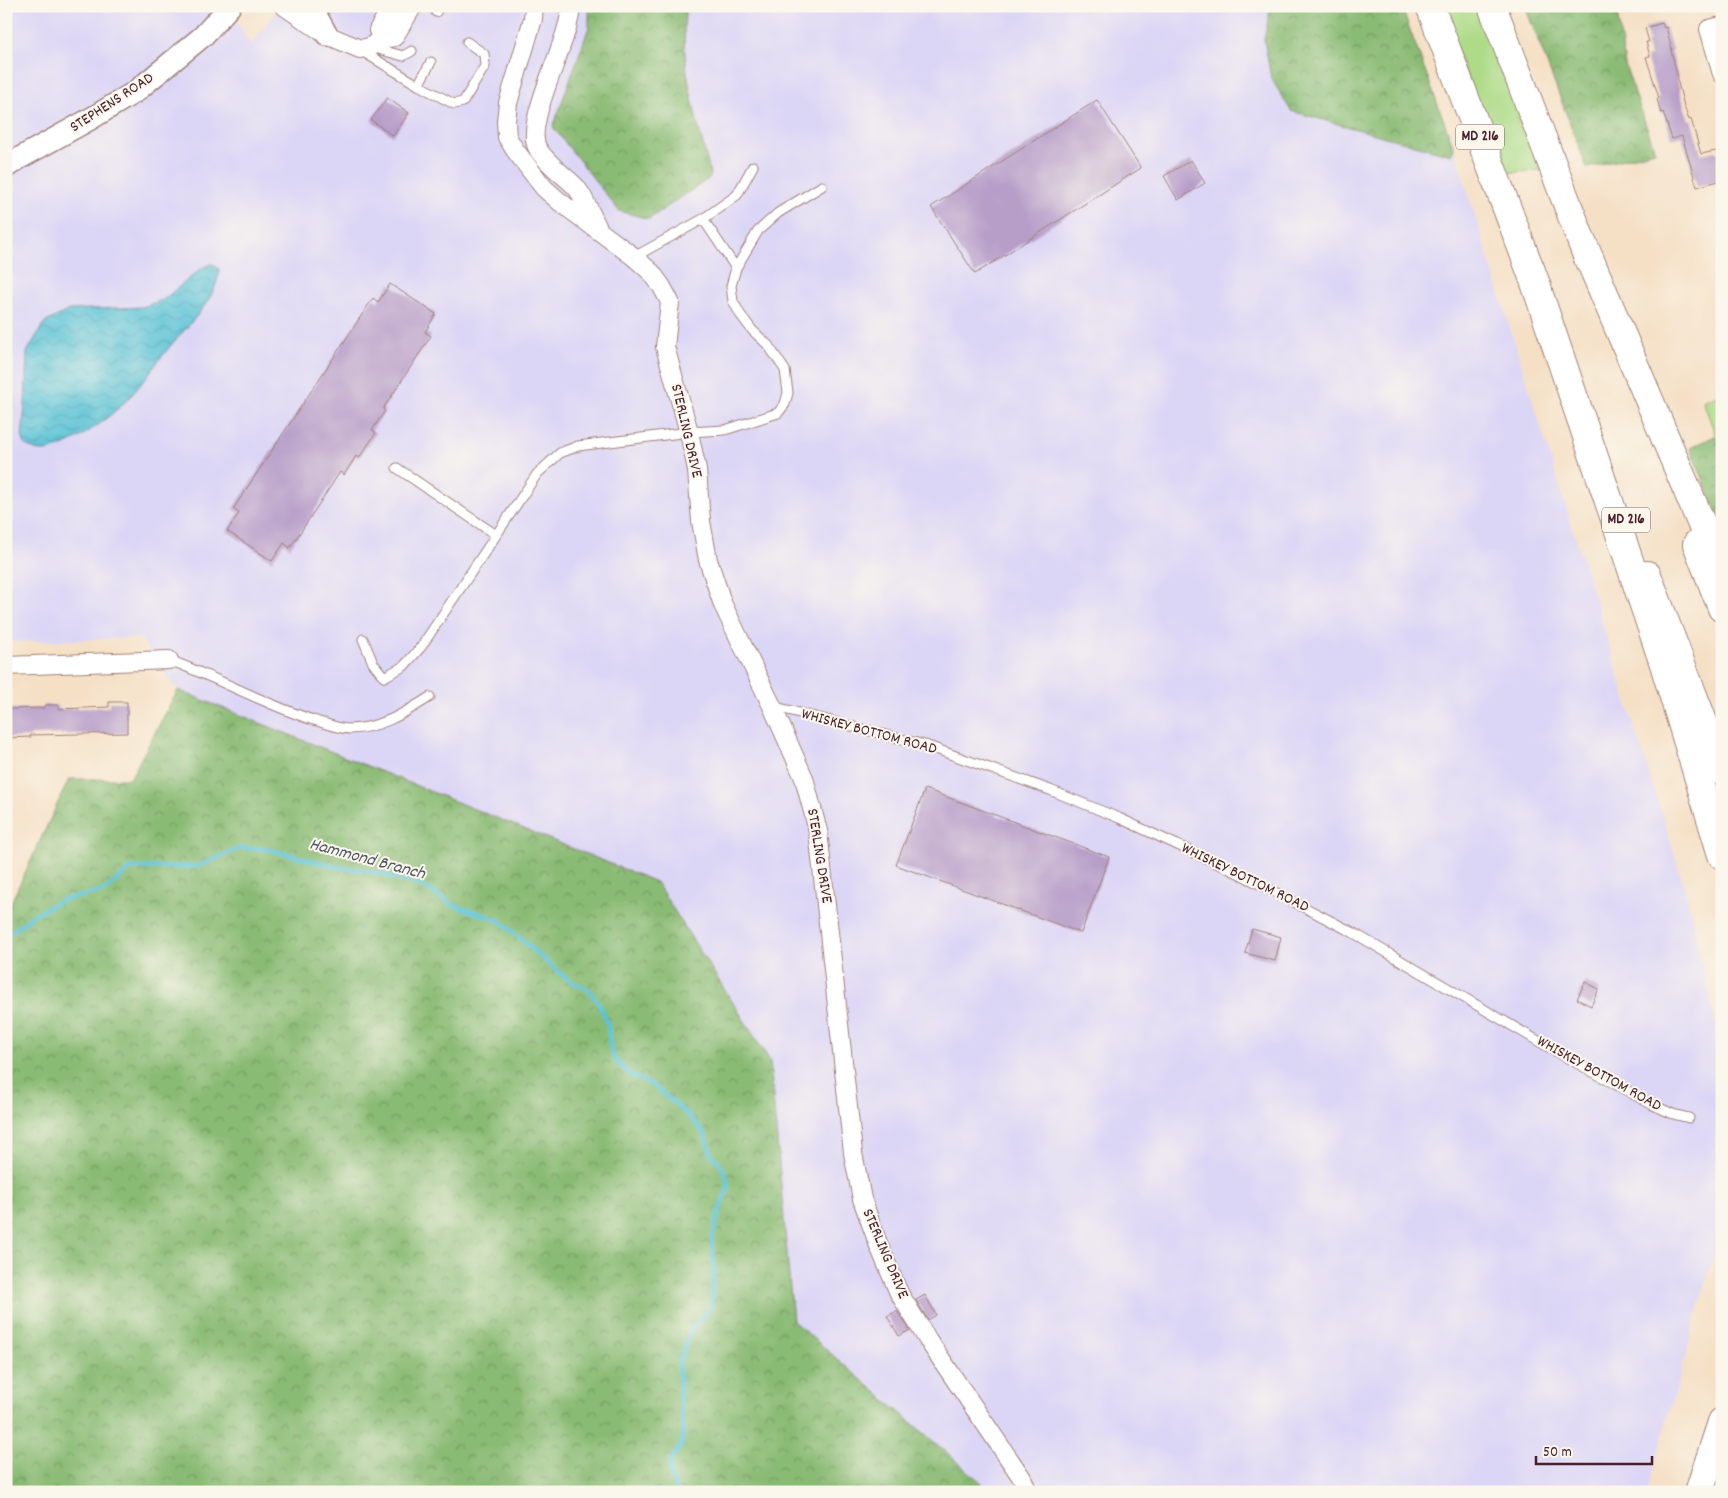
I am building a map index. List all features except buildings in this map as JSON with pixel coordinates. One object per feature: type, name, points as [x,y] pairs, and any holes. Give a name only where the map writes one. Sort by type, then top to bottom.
[{"type":"main road","name":"MD 216","points":[[1430,6],[1722,771]]},
{"type":"main road","points":[[1492,6],[1722,608]]},
{"type":"main road","points":[[1581,239],[1722,572]]},
{"type":"main road","points":[[1530,268],[1664,664],[1722,855]]},
{"type":"main road","points":[[1699,1492],[1722,1422]]},
{"type":"street","name":"STEPHENS ROAD","points":[[6,167],[135,92],[203,36],[230,6]]},
{"type":"street","points":[[284,6],[327,35],[370,45],[394,37],[413,6]]},
{"type":"street","points":[[311,6],[327,35]]},
{"type":"street","points":[[370,45],[392,6]]},
{"type":"street","name":"STERLING DRIVE","points":[[534,6],[533,19],[508,103],[507,138],[544,188],[652,273],[662,286],[670,302],[665,348],[689,432],[697,470],[701,521],[708,560],[723,605],[772,706],[804,778],[818,831],[853,1153],[862,1199],[879,1246],[900,1293],[928,1340],[1022,1478],[1028,1492]]},
{"type":"street","name":"STERLING DRIVE","points":[[571,6],[567,31],[537,115],[533,134],[538,149],[577,189],[599,230]]},
{"type":"street","points":[[1722,26],[1709,29],[1722,74]]},
{"type":"street","points":[[6,666],[169,660]]},
{"type":"lane","points":[[370,45],[418,86],[454,104],[463,102],[485,66],[484,54],[467,42]]},
{"type":"lane","points":[[370,45],[403,56],[412,51]]},
{"type":"lane","points":[[418,86],[431,62]]},
{"type":"lane","points":[[634,257],[702,219],[737,195],[753,166]]},
{"type":"lane","points":[[363,639],[373,663],[384,677],[404,666],[421,647],[537,474],[560,453],[578,446],[689,432],[725,430],[778,413],[785,404],[788,392],[786,370],[768,345],[752,330],[740,314],[733,300],[731,286],[736,268],[758,231],[778,213],[822,186]]},
{"type":"lane","points":[[702,219],[736,268]]},
{"type":"lane","points":[[397,468],[496,535]]},
{"type":"lane","points":[[169,660],[204,673],[288,711],[348,729],[366,727],[393,720],[430,696]]},
{"type":"lane","name":"WHISKEY BOTTOM ROAD","points":[[772,706],[925,745],[1050,790],[1119,818],[1240,874],[1343,927],[1562,1055],[1653,1105],[1673,1114],[1689,1118]]},
{"type":"shaded area","points":[[6,6],[227,6],[251,45],[281,6],[589,6],[589,27],[553,127],[711,177],[687,77],[684,22],[686,6],[1271,6],[1264,39],[1450,155],[1454,148],[1686,892],[1722,1050],[1722,1225],[1647,1492],[978,1492],[981,1483],[793,1321],[770,1061],[656,882],[178,690],[140,638],[6,642]]},
{"type":"green space","points":[[589,6],[686,6],[684,28],[687,71],[695,114],[711,177],[649,219],[619,211],[553,127],[589,27]]},
{"type":"green space","points":[[1271,6],[1401,6],[1454,148],[1451,155],[1291,111],[1271,78],[1264,39]]},
{"type":"green space","points":[[1440,6],[1481,6],[1542,170],[1503,173]]},
{"type":"green space","points":[[1525,6],[1616,6],[1625,65],[1655,151],[1587,168]]},
{"type":"green space","points":[[1722,393],[1722,452],[1703,401]]},
{"type":"green space","points":[[1715,436],[1722,452],[1722,524],[1690,448]]},
{"type":"green space","points":[[178,690],[656,882],[770,1061],[793,1321],[982,1483],[978,1492],[6,1492],[6,913],[69,779],[130,779]]},
{"type":"water","points":[[210,264],[215,265],[219,269],[213,291],[207,302],[122,405],[86,433],[58,448],[46,451],[35,450],[25,445],[22,436],[27,352],[44,323],[69,310],[142,307],[163,300],[202,268]]},
{"type":"waterway","name":"Hammond Branch","points":[[6,934],[33,915],[62,900],[104,891],[131,868],[198,866],[240,848],[267,849],[338,867],[375,872],[428,889],[453,905],[499,920],[562,975],[588,989],[598,1002],[608,1024],[610,1046],[615,1060],[629,1074],[654,1086],[688,1115],[704,1133],[711,1154],[726,1174],[728,1188],[720,1208],[712,1239],[714,1268],[711,1307],[691,1330],[679,1362],[680,1403],[683,1426],[682,1443],[670,1462],[671,1479],[678,1492]]}]
